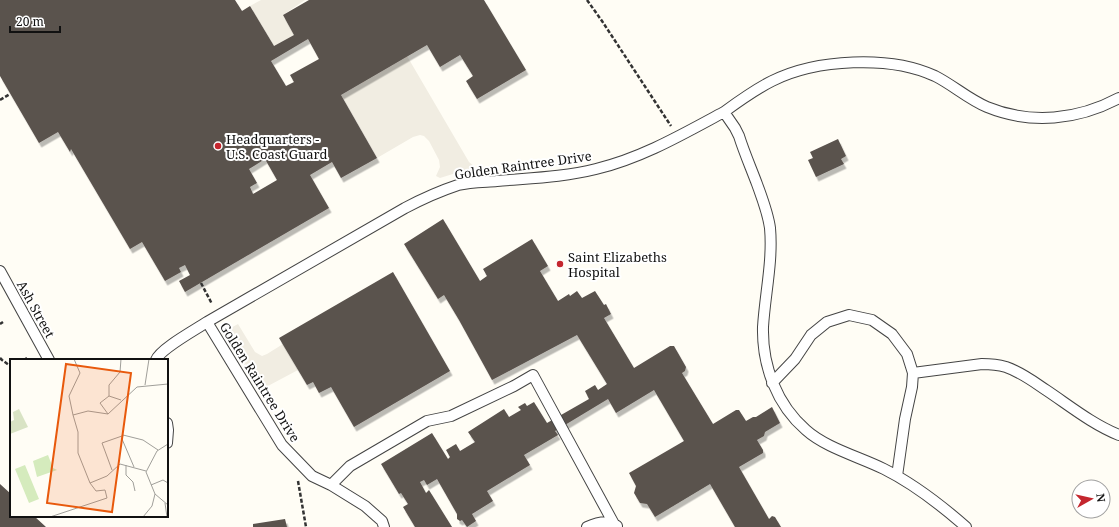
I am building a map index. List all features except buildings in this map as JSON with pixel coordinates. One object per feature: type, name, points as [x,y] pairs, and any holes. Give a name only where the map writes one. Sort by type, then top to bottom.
[{"type":"lane","name":"Golden Raintree Drive","points":[[384,527],[382,521],[365,506],[331,485],[312,476],[282,445],[207,322],[405,208],[431,195],[459,185],[553,176],[596,169],[638,155],[678,137],[724,112],[747,95],[772,81],[808,68],[868,62],[902,66],[935,76],[970,98],[986,106],[1008,114],[1031,118],[1047,118],[1090,111],[1119,98]]},
{"type":"lane","points":[[724,112],[735,128],[767,212],[770,226],[770,254],[763,336],[769,373],[772,383],[781,400],[802,427],[814,437],[897,476],[923,493],[966,527]]},
{"type":"lane","name":"Ash Street","points":[[0,271],[48,359]]},
{"type":"lane","points":[[772,383],[795,359],[811,335],[828,322],[849,315],[872,320],[892,334],[907,354],[913,373],[897,476]]},
{"type":"lane","points":[[156,359],[157,356],[207,322]]},
{"type":"lane","points":[[913,373],[982,364],[1007,367],[1034,382],[1094,423],[1119,435]]},
{"type":"lane","points":[[331,485],[350,466],[426,421],[451,416],[514,386],[533,375],[616,525]]},
{"type":"lane","points":[[587,527],[595,523],[606,522],[616,525]]},
{"type":"path","points":[[588,0],[678,137]]},
{"type":"path","points":[[0,100],[10,94]]},
{"type":"path","points":[[201,284],[214,307]]},
{"type":"path","points":[[0,358],[10,365]]},
{"type":"path","points":[[298,480],[306,527]]},
{"type":"shaded area","points":[[261,0],[305,0],[283,15],[294,35],[274,46],[250,6]]},
{"type":"shaded area","points":[[407,56],[469,162],[475,167],[440,178],[436,176],[440,167],[439,160],[429,141],[424,136],[420,135],[413,137],[377,158],[341,95]]},
{"type":"shaded area","points":[[238,324],[255,352],[262,356],[283,344],[298,370],[266,387],[263,399],[230,340],[229,329]]},
{"type":"place","name":"Headquarters - U.S. Coast Guard","points":[[218,146]]},
{"type":"place","name":"Saint Elizabeths Hospital","points":[[560,264]]}]
